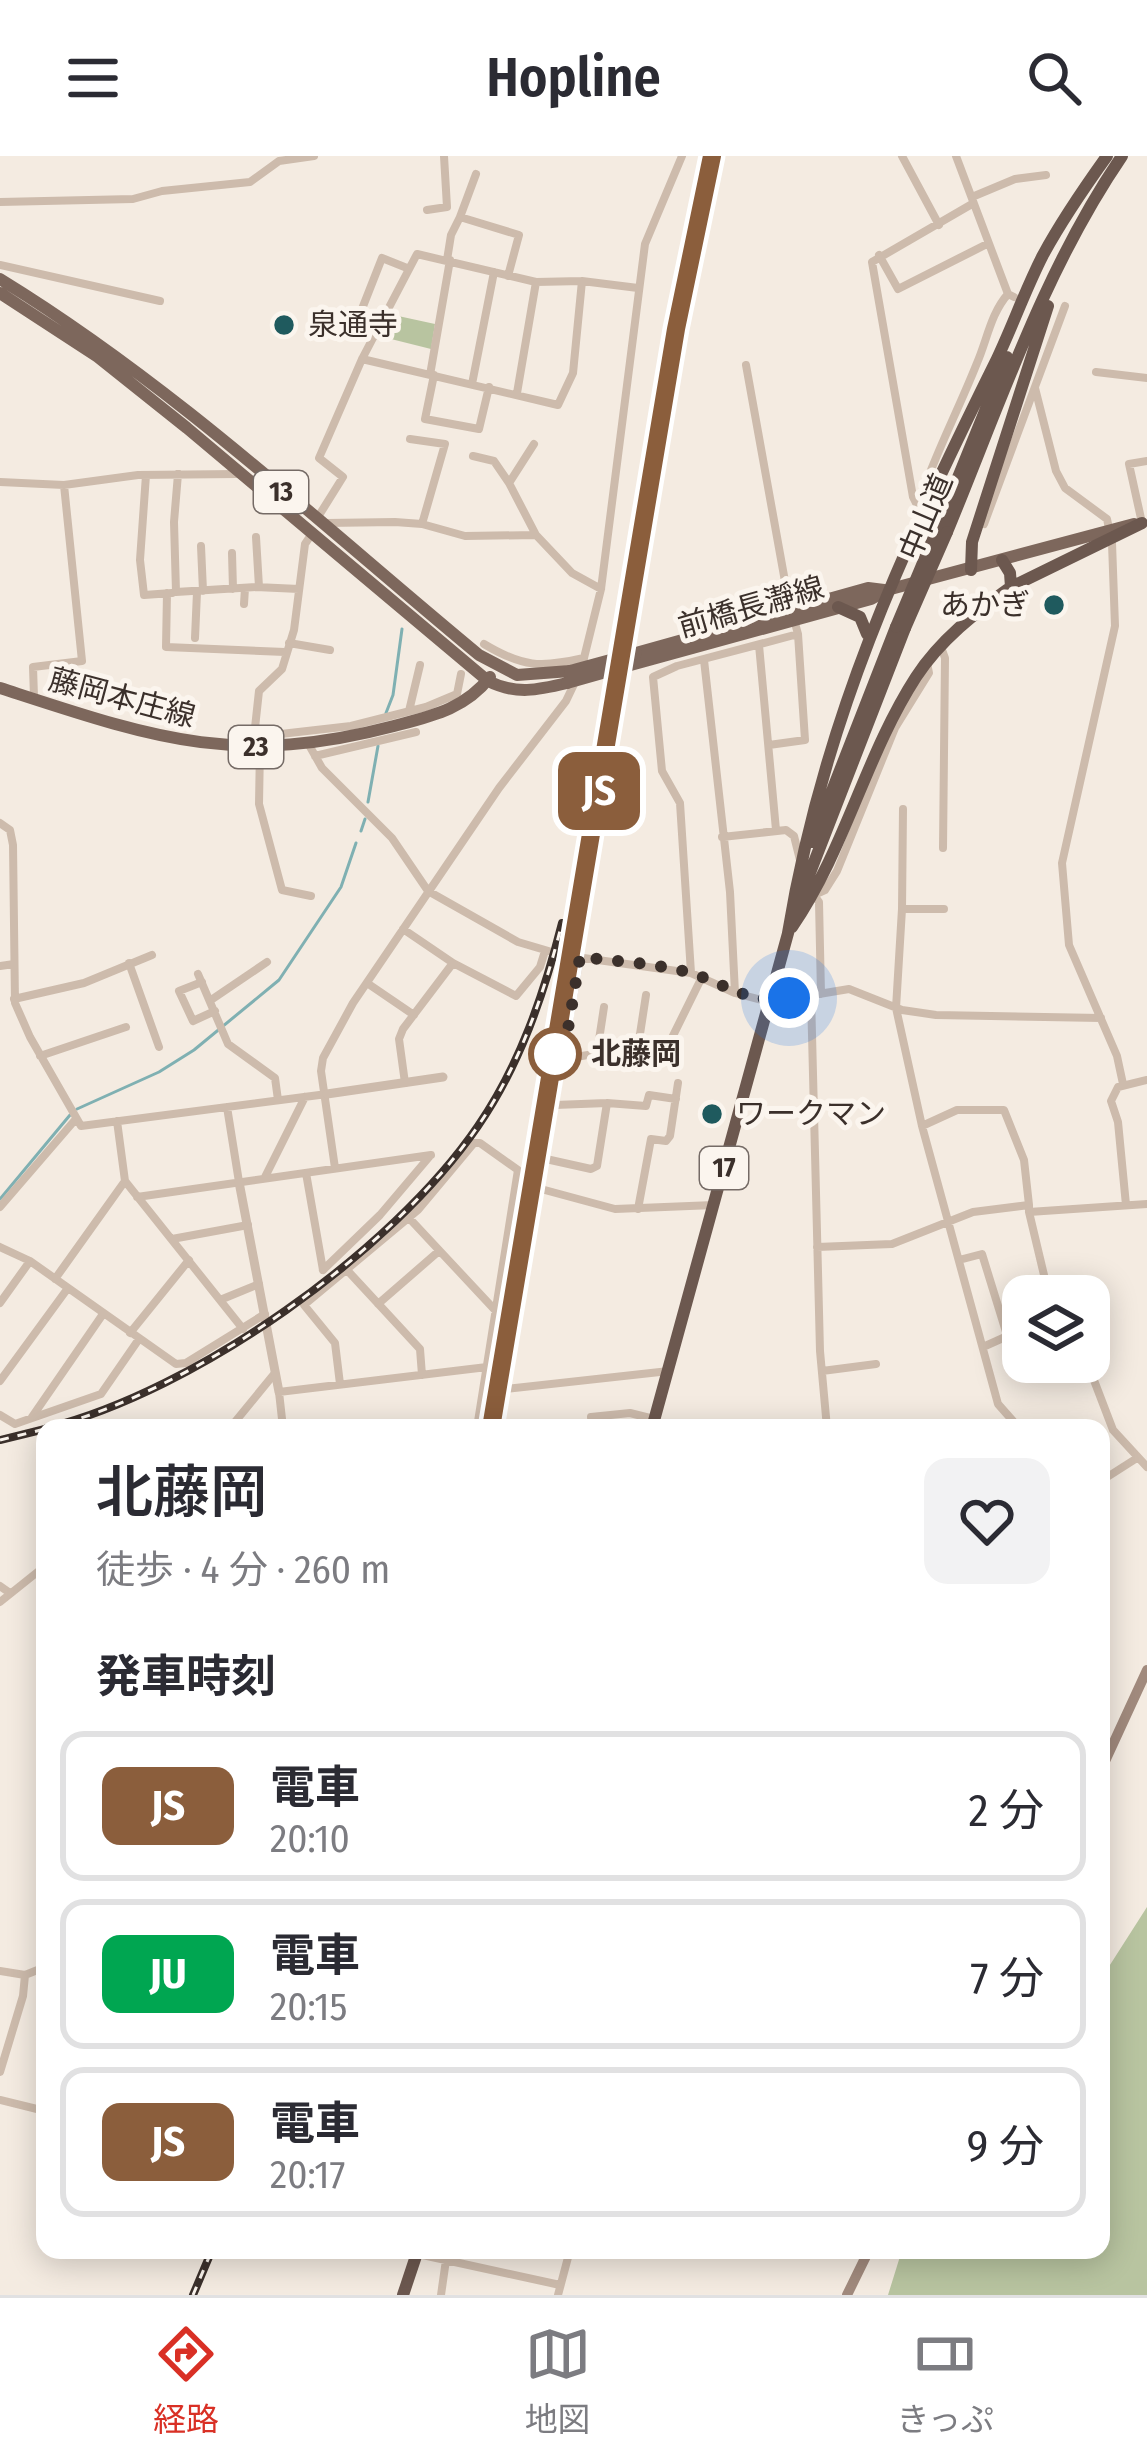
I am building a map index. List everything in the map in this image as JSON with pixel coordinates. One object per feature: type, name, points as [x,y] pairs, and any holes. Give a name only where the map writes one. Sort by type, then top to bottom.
[{"type":"highway","name":"17","points":[[788,933],[823,770],[866,641],[919,510],[1004,345],[1042,257],[1078,195],[1108,156]]},
{"type":"highway","name":"中山道","points":[[941,532],[1033,296],[1108,156]]},
{"type":"highway","name":"中山道","points":[[654,1419],[828,795],[1072,237],[1122,156]]},
{"type":"highway","name":"17","points":[[971,570],[972,542],[1072,237]]},
{"type":"highway","points":[[788,933],[838,850],[872,762],[940,646],[1011,587],[1109,533],[1144,522]]},
{"type":"highway","points":[[1002,560],[1011,587]]},
{"type":"highway","points":[[838,608],[860,617],[866,626],[866,641]]},
{"type":"highway","points":[[403,2295],[415,2259]]},
{"type":"main road","name":"13","points":[[0,279],[121,361],[488,681]]},
{"type":"main road","name":"13","points":[[0,292],[98,357],[238,473],[497,666]]},
{"type":"main road","name":"前橋長瀞線","points":[[488,681],[515,691],[627,666],[871,599],[887,590],[1109,533]]},
{"type":"main road","name":"前橋長瀞線","points":[[569,677],[636,652],[795,621],[868,588],[887,590]]},
{"type":"main road","name":"藤岡本庄線","points":[[0,688],[174,741],[312,751],[464,704],[497,666]]},
{"type":"main road","points":[[497,666],[527,676],[569,677]]},
{"type":"main road","points":[[1110,1750],[1147,1670]]},
{"type":"main road","points":[[847,2295],[864,2259]]},
{"type":"street","points":[[0,202],[133,199],[162,191],[250,182],[279,160],[314,156]]},
{"type":"street","points":[[427,210],[447,207],[445,156]]},
{"type":"street","points":[[335,1168],[323,1058],[428,892],[544,725],[566,701],[585,657],[602,589],[645,244],[682,156]]},
{"type":"street","points":[[902,156],[939,225]]},
{"type":"street","points":[[919,510],[991,324],[1011,296],[956,156]]},
{"type":"street","points":[[476,174],[451,235],[425,419],[479,428],[488,388]]},
{"type":"street","points":[[919,510],[871,266],[879,255],[939,225],[972,200],[1015,179],[1046,176]]},
{"type":"street","points":[[460,217],[519,235],[508,276]]},
{"type":"street","points":[[879,255],[898,289],[987,244]]},
{"type":"street","points":[[311,896],[282,890],[259,804],[259,691],[282,669],[304,544],[343,477],[320,458],[407,268],[417,254],[536,282],[581,281],[638,288]]},
{"type":"street","points":[[380,323],[360,314],[382,257],[407,268]]},
{"type":"street","points":[[0,265],[160,301]]},
{"type":"street","points":[[472,384],[494,272]]},
{"type":"street","points":[[362,359],[558,405],[573,373],[581,281]]},
{"type":"street","points":[[516,394],[536,282]]},
{"type":"street","points":[[981,531],[1035,388],[1051,331],[1065,306]]},
{"type":"street","points":[[746,364],[795,621],[805,740],[769,745]]},
{"type":"street","points":[[1096,373],[1147,378]]},
{"type":"street","points":[[1035,388],[1056,471],[1082,504],[1107,519],[1109,533],[1115,617],[1111,653],[1063,863],[1069,945],[1123,1084]]},
{"type":"street","points":[[410,439],[445,444],[422,524]]},
{"type":"street","points":[[508,483],[534,444]]},
{"type":"street","points":[[473,456],[494,461],[536,535],[572,572],[602,589]]},
{"type":"street","points":[[1144,522],[1129,464],[1147,461]]},
{"type":"street","points":[[0,482],[64,484],[146,475],[238,473]]},
{"type":"street","points":[[178,474],[166,646],[330,650]]},
{"type":"street","points":[[146,475],[140,560],[144,595],[299,589]]},
{"type":"street","points":[[34,699],[33,668],[82,661],[64,484]]},
{"type":"street","points":[[314,526],[422,524],[465,536],[536,535]]},
{"type":"street","points":[[256,537],[260,587]]},
{"type":"street","points":[[195,638],[201,546]]},
{"type":"street","points":[[232,553],[233,589]]},
{"type":"street","points":[[244,604],[245,588]]},
{"type":"street","points":[[660,1062],[696,976],[680,803],[662,771],[652,677],[760,645],[795,621]]},
{"type":"street","points":[[484,644],[511,660],[533,665],[585,657]]},
{"type":"street","points":[[760,645],[776,830]]},
{"type":"street","points":[[940,646],[945,680],[943,848]]},
{"type":"street","points":[[704,660],[730,892],[735,993]]},
{"type":"street","points":[[409,711],[420,665]]},
{"type":"street","points":[[256,744],[409,711],[457,694],[461,674]]},
{"type":"street","points":[[416,732],[312,751],[322,768],[392,838],[428,892],[466,916],[545,951],[696,976],[735,993],[770,1001],[849,989],[896,1008],[988,1019],[1101,1018]]},
{"type":"street","points":[[903,809],[896,1008],[947,1220],[998,1404],[1009,1419]]},
{"type":"street","points":[[0,823],[10,830],[13,845],[14,999],[40,1056],[81,1126],[443,1077]]},
{"type":"street","points":[[722,837],[786,830],[794,836],[800,860]]},
{"type":"street","points":[[814,895],[819,902],[817,1247],[826,1419]]},
{"type":"street","points":[[902,909],[944,909]]},
{"type":"street","points":[[404,929],[453,963],[517,996],[540,967],[545,951]]},
{"type":"street","points":[[14,999],[84,982],[152,955]]},
{"type":"street","points":[[580,957],[505,1388],[669,1371]]},
{"type":"street","points":[[211,1000],[267,962]]},
{"type":"street","points":[[129,963],[159,1047]]},
{"type":"street","points":[[405,1083],[399,1039],[453,963]]},
{"type":"street","points":[[0,966],[14,964]]},
{"type":"street","points":[[216,1011],[194,1022],[178,991],[200,978],[216,1011],[228,1044],[275,1078],[278,1100]]},
{"type":"street","points":[[367,982],[414,1015]]},
{"type":"street","points":[[563,1059],[638,1047],[646,995]]},
{"type":"street","points":[[597,1054],[604,1007]]},
{"type":"street","points":[[40,1056],[126,1027]]},
{"type":"street","points":[[1126,1205],[1118,1122],[1111,1101],[1123,1084],[1147,1080]]},
{"type":"street","points":[[638,1209],[651,1139],[666,1141],[670,1136],[678,1083]]},
{"type":"street","points":[[555,1105],[646,1106],[649,1095],[676,1099]]},
{"type":"street","points":[[264,1179],[305,1097]]},
{"type":"street","points":[[546,1159],[592,1169],[597,1166],[607,1103]]},
{"type":"street","points":[[227,1107],[282,1419]]},
{"type":"street","points":[[922,1126],[957,1110],[1004,1110],[1024,1160],[1044,1275]]},
{"type":"street","points":[[0,1207],[75,1120]]},
{"type":"street","points":[[117,1121],[125,1181],[244,1329]]},
{"type":"street","points":[[340,1384],[335,1343],[304,1304],[409,1218],[475,1143],[517,1166],[478,1419]]},
{"type":"street","points":[[136,1197],[431,1155],[380,1215],[323,1270],[306,1173]]},
{"type":"street","points":[[55,1279],[125,1181]]},
{"type":"street","points":[[541,1189],[602,1208],[714,1205]]},
{"type":"street","points":[[817,1247],[892,1244],[947,1220],[1029,1208],[1147,1204]]},
{"type":"street","points":[[409,1218],[495,1310]]},
{"type":"street","points":[[171,1239],[248,1225]]},
{"type":"street","points":[[0,1247],[30,1261],[180,1365],[265,1314]]},
{"type":"street","points":[[378,1304],[439,1251]]},
{"type":"street","points":[[959,1260],[982,1254],[1002,1320]]},
{"type":"street","points":[[0,1415],[15,1424],[101,1394],[134,1336],[189,1260]]},
{"type":"street","points":[[0,1303],[30,1261]]},
{"type":"street","points":[[347,1270],[420,1349],[422,1375]]},
{"type":"street","points":[[220,1300],[259,1284]]},
{"type":"street","points":[[0,1381],[68,1288]]},
{"type":"street","points":[[29,1420],[103,1314]]},
{"type":"street","points":[[983,1347],[1002,1338]]},
{"type":"street","points":[[822,1371],[877,1364]]},
{"type":"street","points":[[279,1392],[487,1367]]},
{"type":"street","points":[[237,1419],[276,1372]]},
{"type":"street","points":[[1095,1383],[1109,1419]]},
{"type":"street","points":[[593,1419],[629,1413],[643,1419]]},
{"type":"street","points":[[1110,1422],[1147,1467]]},
{"type":"street","points":[[1110,1475],[1137,1458]]},
{"type":"street","points":[[0,1602],[36,1573]]},
{"type":"street","points":[[0,1586],[10,1593]]},
{"type":"street","points":[[0,1971],[25,1975],[36,1971]]},
{"type":"street","points":[[0,2072],[25,1975]]},
{"type":"street","points":[[0,2100],[36,2108]]},
{"type":"street","points":[[442,2259],[559,2290],[568,2259]]},
{"type":"street","points":[[441,2295],[446,2260]]},
{"type":"green space","points":[[389,314],[435,324],[431,349],[379,336]]},
{"type":"green space","points":[[1147,1907],[1147,2295],[888,2295],[899,2259],[1110,2259],[1110,1965]]},
{"type":"waterway","points":[[386,713],[402,629]]},
{"type":"waterway","points":[[368,802],[378,746]]},
{"type":"waterway","points":[[361,831],[365,819]]},
{"type":"waterway","points":[[77,1109],[159,1072],[194,1050],[279,980],[341,887],[356,843]]},
{"type":"waterway","points":[[0,1199],[70,1115]]},
{"type":"railway","points":[[493,1419],[676,329],[712,156]]},
{"type":"railway","points":[[76,1419],[165,1383],[226,1349],[343,1267],[395,1221],[441,1174],[493,1103],[529,1028],[562,923]]},
{"type":"railway","points":[[0,1440],[36,1431]]},
{"type":"railway","points":[[193,2295],[208,2259]]},
{"type":"train","name":"JS","points":[[493,1419],[676,329],[712,156]]},
{"type":"place","name":"泉通寺","points":[[284,325]]},
{"type":"place","name":"あかぎ","points":[[1054,605]]},
{"type":"place","name":"北藤岡","points":[[555,1054]]},
{"type":"place","name":"ワークマン","points":[[712,1114]]},
{"type":"route","points":[[555,1054],[563,1059],[580,957],[692,973],[735,993],[770,1001],[789,998]]}]
